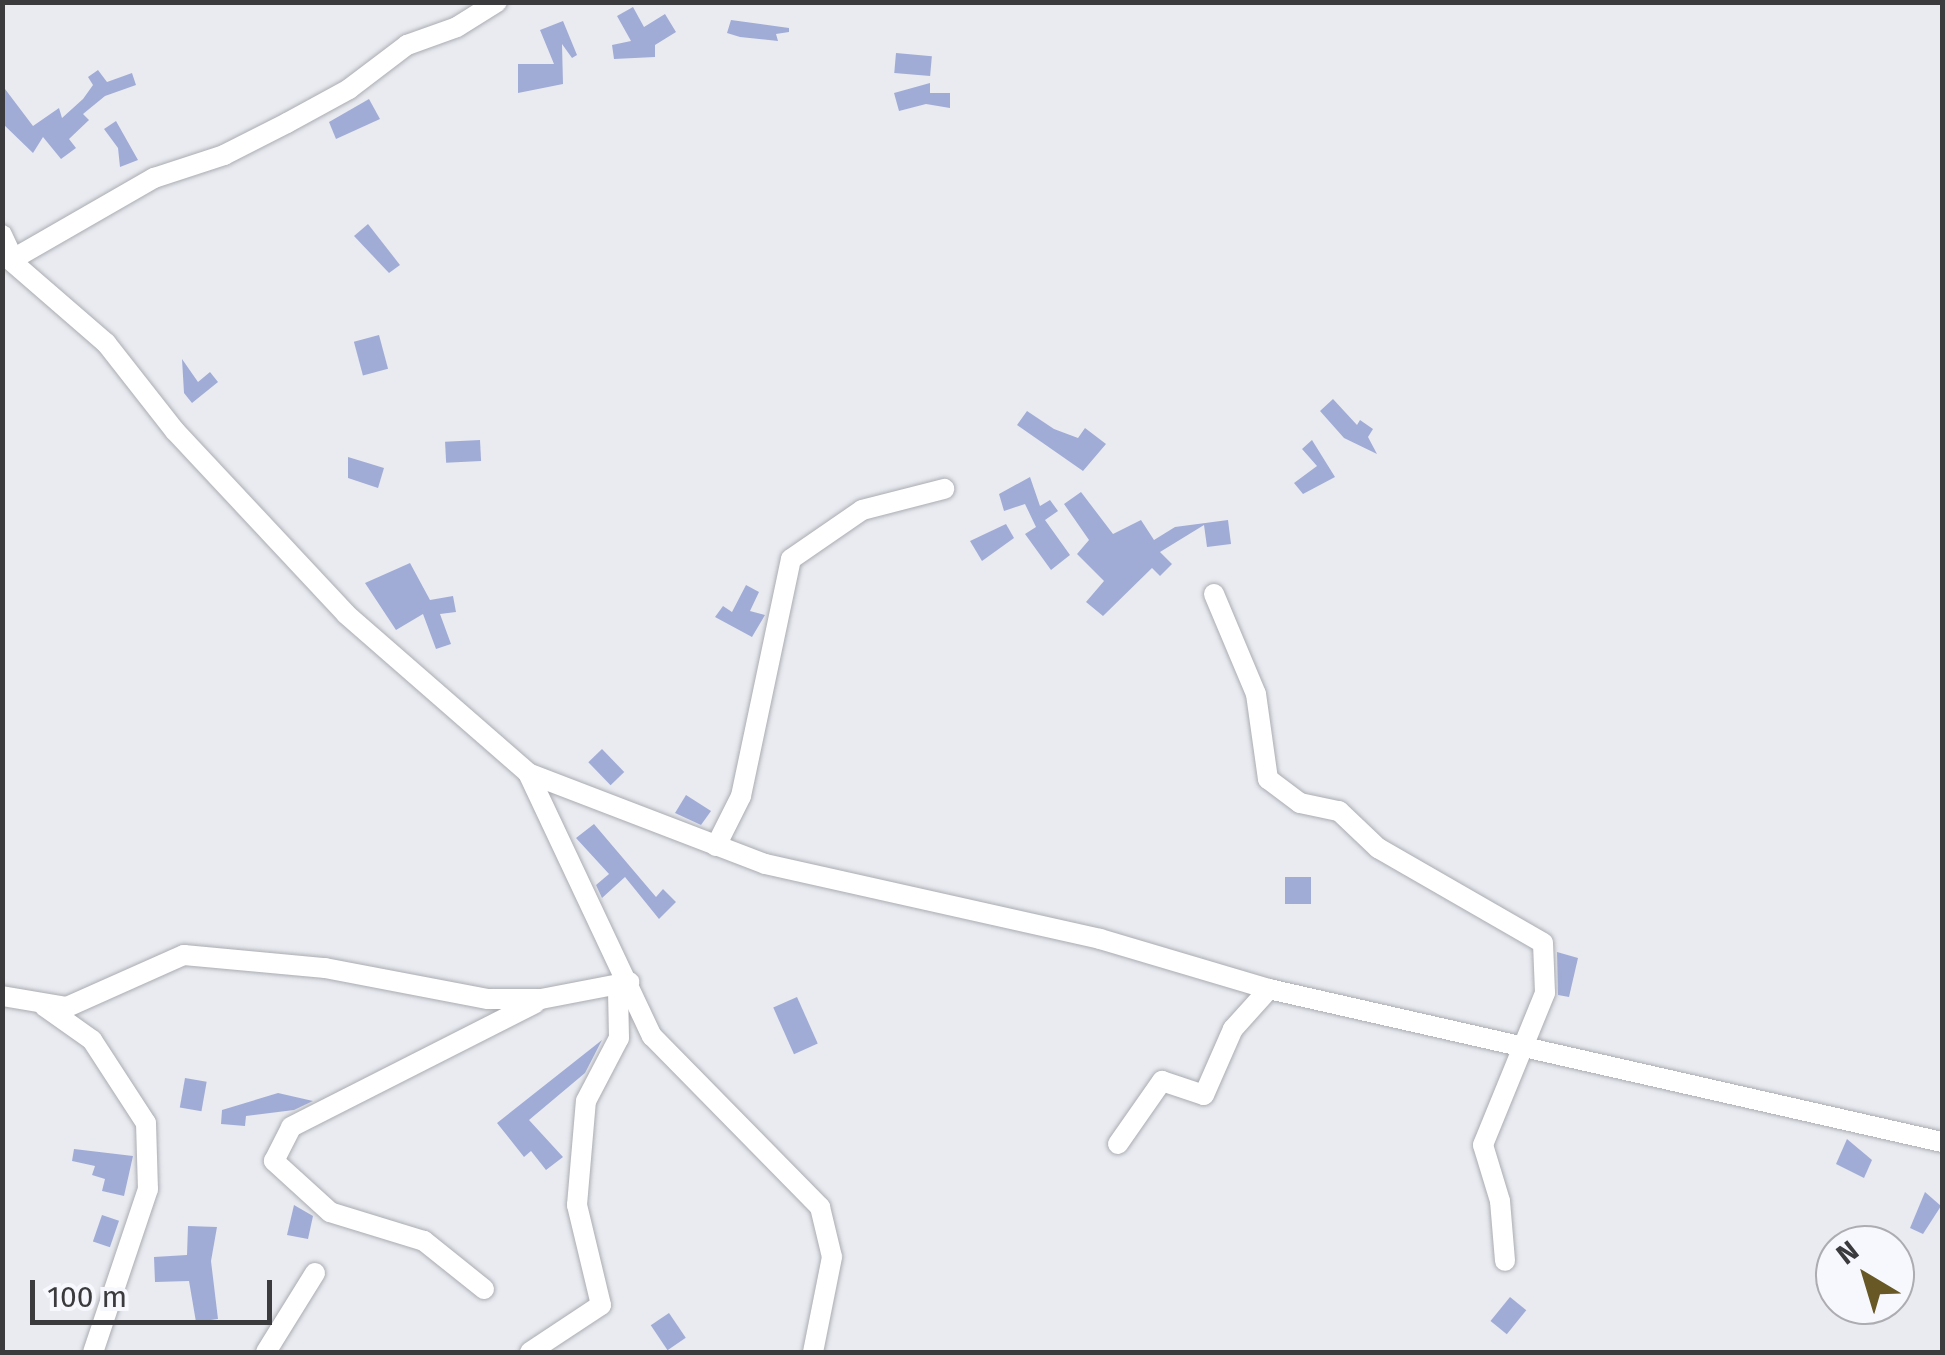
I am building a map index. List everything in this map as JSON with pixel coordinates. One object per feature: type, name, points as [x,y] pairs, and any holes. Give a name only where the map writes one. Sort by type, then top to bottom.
[{"type":"street","points":[[8,256],[154,178],[224,155],[287,123],[349,89],[407,45],[457,27],[497,2]]},
{"type":"street","points":[[2,235],[8,256],[106,343],[175,431],[346,614],[528,774],[716,846],[862,889],[1100,939],[1269,989],[1942,1142]]},
{"type":"street","points":[[716,846],[742,796],[791,559],[862,510],[944,490]]},
{"type":"street","points":[[1214,594],[1256,694],[1268,779],[1300,802],[1339,812],[1378,848],[1543,943],[1545,992],[1521,1044],[1484,1145],[1500,1201],[1505,1261]]},
{"type":"street","points":[[528,774],[623,985],[665,1053],[820,1208],[832,1257],[813,1352]]},
{"type":"street","points":[[2,996],[42,1004],[84,1002],[165,962],[206,954],[325,968],[452,996],[541,999],[623,985]]},
{"type":"street","points":[[530,1352],[601,1306],[577,1205],[586,1100],[619,1038],[623,985]]},
{"type":"street","points":[[1118,1144],[1162,1081],[1204,1095],[1233,1028],[1269,989]]},
{"type":"street","points":[[484,1290],[424,1241],[330,1212],[274,1162],[291,1126],[541,999]]},
{"type":"street","points":[[42,1004],[92,1040],[146,1122],[148,1189],[93,1352]]},
{"type":"street","points":[[266,1352],[315,1273]]},
{"type":"building","points":[[633,7],[644,27],[665,14],[676,32],[655,45],[655,57],[614,59],[612,45],[631,41],[617,16]]},
{"type":"building","points":[[731,20],[789,28],[789,32],[776,34],[778,41],[740,37],[727,33]]},
{"type":"building","points":[[563,21],[577,55],[572,58],[562,44],[563,84],[518,93],[518,64],[554,64],[540,30]]},
{"type":"building","points":[[896,53],[932,56],[930,76],[894,73]]},
{"type":"building","points":[[98,70],[107,82],[132,73],[136,85],[105,96],[83,114],[89,120],[69,139],[76,148],[61,159],[43,137],[33,153],[2,123],[2,85],[33,126],[59,108],[62,118],[83,99],[93,85],[88,77]]},
{"type":"building","points":[[930,83],[930,93],[950,93],[950,108],[926,104],[899,111],[894,93]]},
{"type":"building","points":[[369,99],[380,119],[336,139],[329,122]]},
{"type":"building","points":[[116,121],[138,160],[120,167],[118,148],[104,129]]},
{"type":"building","points":[[368,224],[400,265],[389,273],[354,236]]},
{"type":"building","points":[[379,335],[388,369],[363,376],[354,342]]},
{"type":"building","points":[[182,359],[198,382],[210,372],[218,382],[192,403],[184,393]]},
{"type":"building","points":[[1333,399],[1357,425],[1360,420],[1373,429],[1368,437],[1377,454],[1344,438],[1320,411]]},
{"type":"building","points":[[1027,411],[1054,429],[1078,438],[1085,428],[1106,444],[1083,471],[1017,425]]},
{"type":"building","points":[[480,440],[481,461],[446,463],[445,442]]},
{"type":"building","points":[[1312,440],[1335,477],[1303,494],[1294,483],[1317,466],[1302,449]]},
{"type":"building","points":[[348,457],[384,468],[378,488],[348,478]]},
{"type":"building","points":[[1030,477],[1040,506],[1050,500],[1058,511],[1045,520],[1070,555],[1051,570],[1025,534],[1036,527],[1025,504],[1004,511],[999,494]]},
{"type":"building","points":[[1081,492],[1113,534],[1141,520],[1154,540],[1175,527],[1228,520],[1231,544],[1207,547],[1204,525],[1160,552],[1172,564],[1160,576],[1152,568],[1103,616],[1086,602],[1104,581],[1077,554],[1089,540],[1064,504]]},
{"type":"building","points":[[1006,524],[1014,538],[982,561],[970,541]]},
{"type":"building","points":[[410,563],[430,600],[453,596],[456,612],[440,614],[451,644],[436,649],[423,614],[396,630],[365,583]]},
{"type":"building","points":[[746,585],[759,592],[750,611],[765,615],[752,637],[715,617],[723,606],[732,612]]},
{"type":"building","points":[[602,749],[624,772],[611,785],[588,762]]},
{"type":"building","points":[[686,795],[711,811],[701,825],[675,813]]},
{"type":"building","points":[[594,824],[656,897],[663,889],[676,902],[659,919],[625,877],[602,898],[596,885],[609,874],[576,838]]},
{"type":"building","points":[[1285,877],[1311,877],[1311,904],[1285,904]]},
{"type":"building","points":[[1557,952],[1578,958],[1569,997],[1558,995]]},
{"type":"building","points":[[797,997],[818,1044],[794,1054],[773,1008]]},
{"type":"building","points":[[602,1040],[585,1073],[529,1120],[563,1157],[546,1170],[531,1151],[524,1157],[497,1123]]},
{"type":"building","points":[[185,1078],[207,1082],[201,1111],[180,1108]]},
{"type":"building","points":[[278,1093],[313,1101],[294,1110],[246,1116],[245,1126],[221,1124],[222,1110]]},
{"type":"building","points":[[1847,1139],[1872,1160],[1864,1178],[1836,1164]]},
{"type":"building","points":[[74,1149],[133,1156],[124,1196],[102,1191],[105,1179],[92,1175],[95,1166],[72,1161]]},
{"type":"building","points":[[1925,1192],[1941,1206],[1923,1234],[1911,1225]]},
{"type":"building","points":[[294,1205],[313,1216],[308,1239],[287,1235]]},
{"type":"building","points":[[102,1215],[119,1221],[110,1247],[93,1241]]},
{"type":"building","points":[[188,1226],[217,1227],[211,1261],[218,1319],[196,1322],[189,1281],[155,1282],[154,1257],[187,1255]]},
{"type":"building","points":[[1510,1297],[1526,1310],[1507,1334],[1490,1321]]},
{"type":"building","points":[[669,1313],[686,1338],[668,1350],[651,1325]]}]
